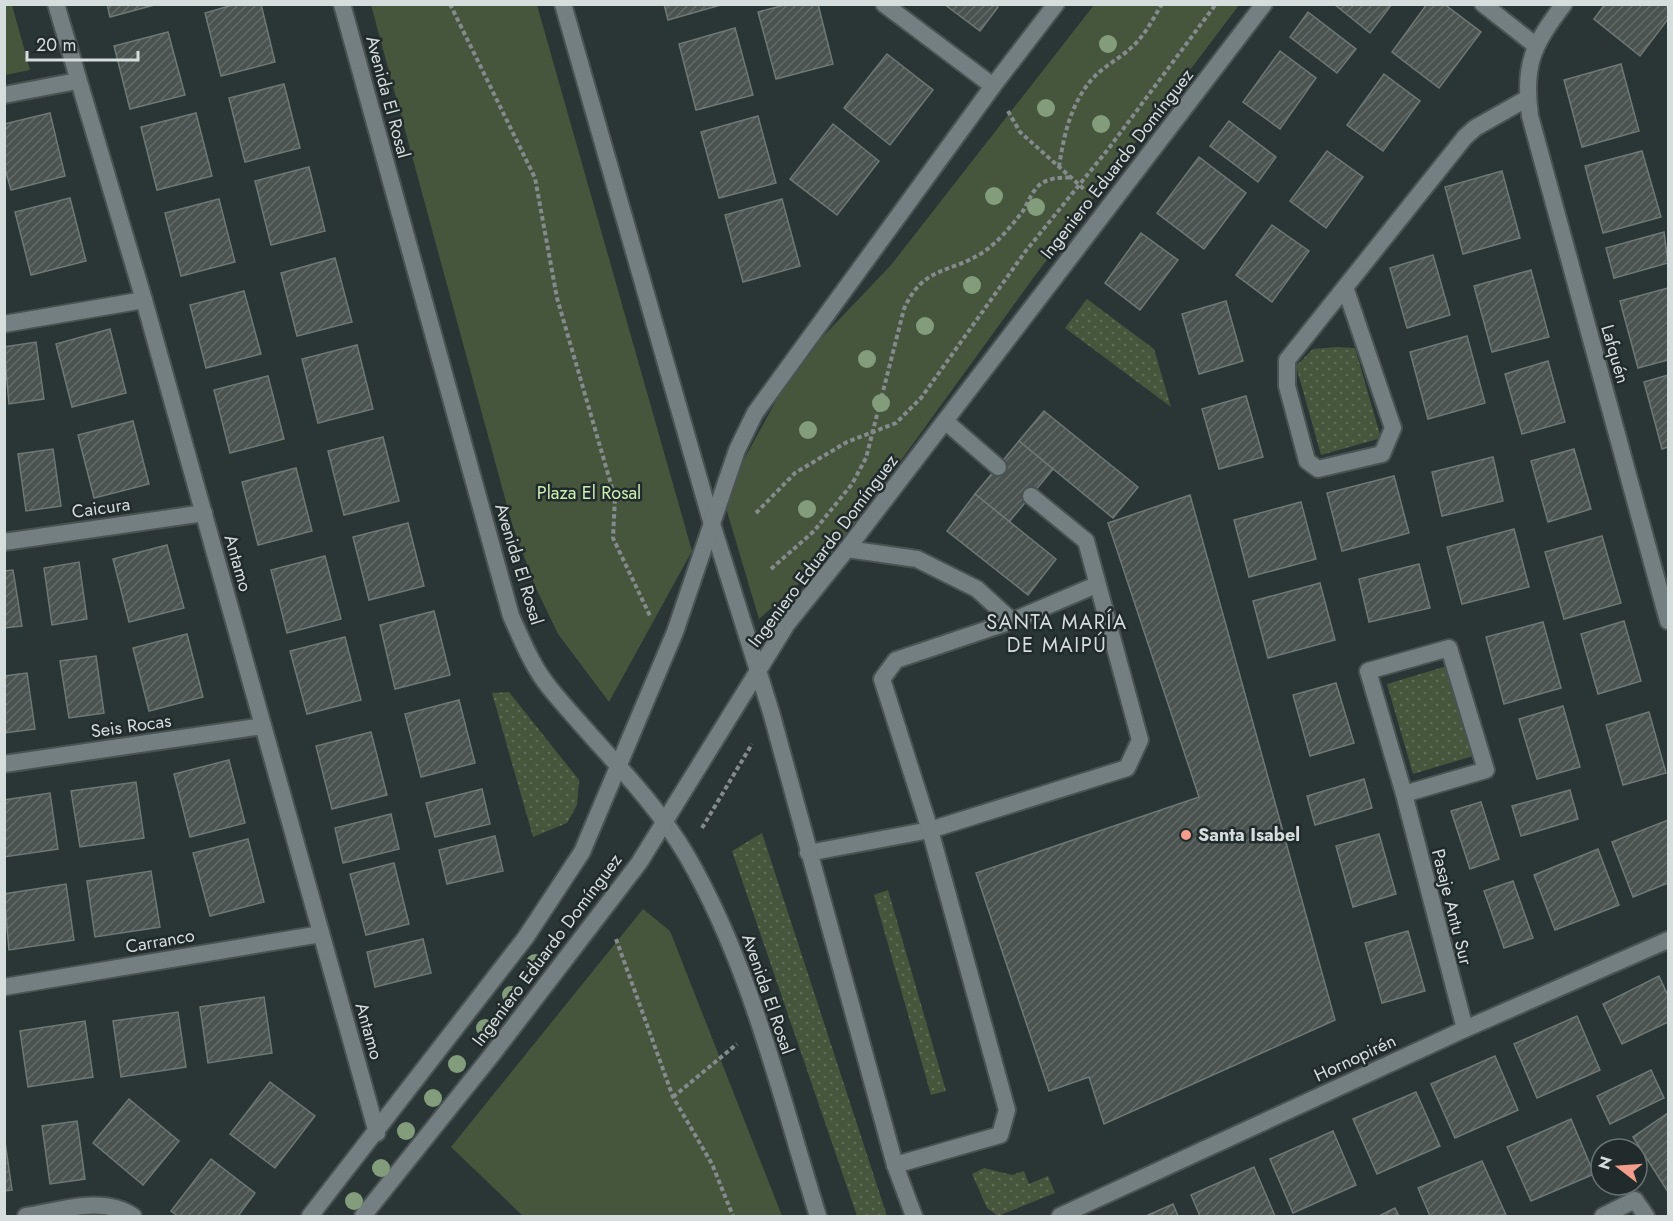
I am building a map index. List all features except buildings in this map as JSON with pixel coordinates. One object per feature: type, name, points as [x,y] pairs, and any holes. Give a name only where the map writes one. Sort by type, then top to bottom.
[{"type":"street","name":"Antamo","points":[[56,4],[77,81],[144,300],[377,1133]]},
{"type":"street","name":"Avenida El Rosal","points":[[342,4],[511,615],[526,651],[548,686],[619,766],[686,854],[722,924],[746,978],[818,1216]]},
{"type":"street","points":[[563,4],[712,524],[771,712],[895,1165],[914,1216]]},
{"type":"street","points":[[884,4],[993,86]]},
{"type":"street","name":"Ingeniero Eduardo Domínguez","points":[[310,1216],[377,1133],[526,937],[582,852],[675,632],[737,450],[755,413],[993,86],[1056,4]]},
{"type":"street","name":"Ingeniero Eduardo Domínguez","points":[[363,1216],[606,909],[664,823],[787,624],[848,549],[1264,4]]},
{"type":"street","points":[[1483,4],[1535,45]]},
{"type":"street","name":"Lafquén","points":[[1564,4],[1535,45],[1528,67],[1528,98],[1535,140],[1668,621]]},
{"type":"street","points":[[4,95],[77,81]]},
{"type":"street","points":[[1345,287],[1393,428],[1382,454],[1318,469],[1307,461],[1287,386],[1287,360],[1345,287],[1466,137],[1475,128],[1528,98]]},
{"type":"street","points":[[4,324],[144,300]]},
{"type":"street","points":[[945,421],[998,467]]},
{"type":"street","points":[[808,853],[930,830],[1127,768],[1140,741],[1086,542],[1031,496]]},
{"type":"street","name":"Caicura","points":[[4,542],[204,513]]},
{"type":"street","points":[[848,549],[917,559],[976,589],[1012,621]]},
{"type":"street","points":[[895,1165],[1000,1136],[1007,1110],[930,830],[882,679],[896,660],[1012,621],[1096,585]]},
{"type":"street","name":"Pasaje Antu Sur","points":[[1404,795],[1486,770],[1449,648],[1368,671],[1404,795],[1465,1029]]},
{"type":"street","name":"Seis Rocas","points":[[4,764],[263,726]]},
{"type":"street","name":"Carranco","points":[[4,987],[321,934]]},
{"type":"street","name":"Hornopirén","points":[[1060,1216],[1465,1029],[1668,940]]},
{"type":"street","points":[[1603,1216],[1635,1200],[1646,1216]]},
{"type":"street","points":[[26,1216],[97,1205],[116,1207],[133,1216]]},
{"type":"path","points":[[450,4],[535,178],[557,298],[615,498],[613,538],[649,617],[675,632]]},
{"type":"path","points":[[1059,167],[1064,135],[1075,104],[1092,79],[1109,63],[1133,47],[1162,4]]},
{"type":"path","points":[[756,513],[795,474],[847,442],[896,423],[921,398],[1025,252],[1080,184],[1216,4]]},
{"type":"path","points":[[993,86],[1020,132],[1080,184],[1103,213]]},
{"type":"path","points":[[771,569],[814,531],[852,484],[866,458],[904,309],[911,293],[921,281],[983,252],[1002,237],[1024,210],[1032,192],[1047,180],[1072,177]]},
{"type":"path","points":[[686,854],[771,712]]},
{"type":"path","points":[[606,909],[673,1097],[712,1164],[733,1216]]},
{"type":"path","points":[[673,1097],[759,1025]]},
{"type":"green space","points":[[4,5],[12,5],[30,70],[5,75]]},
{"type":"green space","name":"Plaza El Rosal","points":[[371,5],[537,5],[692,551],[609,702],[558,634],[535,586],[512,524]]},
{"type":"green space","points":[[1094,5],[1239,5],[1031,281],[833,554],[759,619],[723,498],[795,366],[891,265]]},
{"type":"green space","points":[[1087,299],[1154,349],[1171,407],[1065,328]]},
{"type":"green space","points":[[1355,348],[1381,438],[1321,455],[1296,366],[1313,349]]},
{"type":"green space","points":[[1447,666],[1473,756],[1413,774],[1387,684]]},
{"type":"green space","points":[[509,692],[579,780],[577,805],[567,823],[533,837],[492,693]]},
{"type":"green space","points":[[762,833],[887,1216],[857,1216],[732,851]]},
{"type":"green space","points":[[888,890],[946,1091],[931,1095],[874,895]]},
{"type":"green space","points":[[643,909],[670,931],[782,1216],[523,1216],[451,1147]]},
{"type":"green space","points":[[984,1168],[1012,1175],[1024,1171],[1029,1184],[1048,1176],[1055,1193],[998,1216],[987,1208],[972,1174]]},
{"type":"place","name":"Santa Isabel","points":[[1186,835]]},
{"type":"district","name":"SANTA MARÍA DE MAIPÚ","points":[[1057,634]]}]
